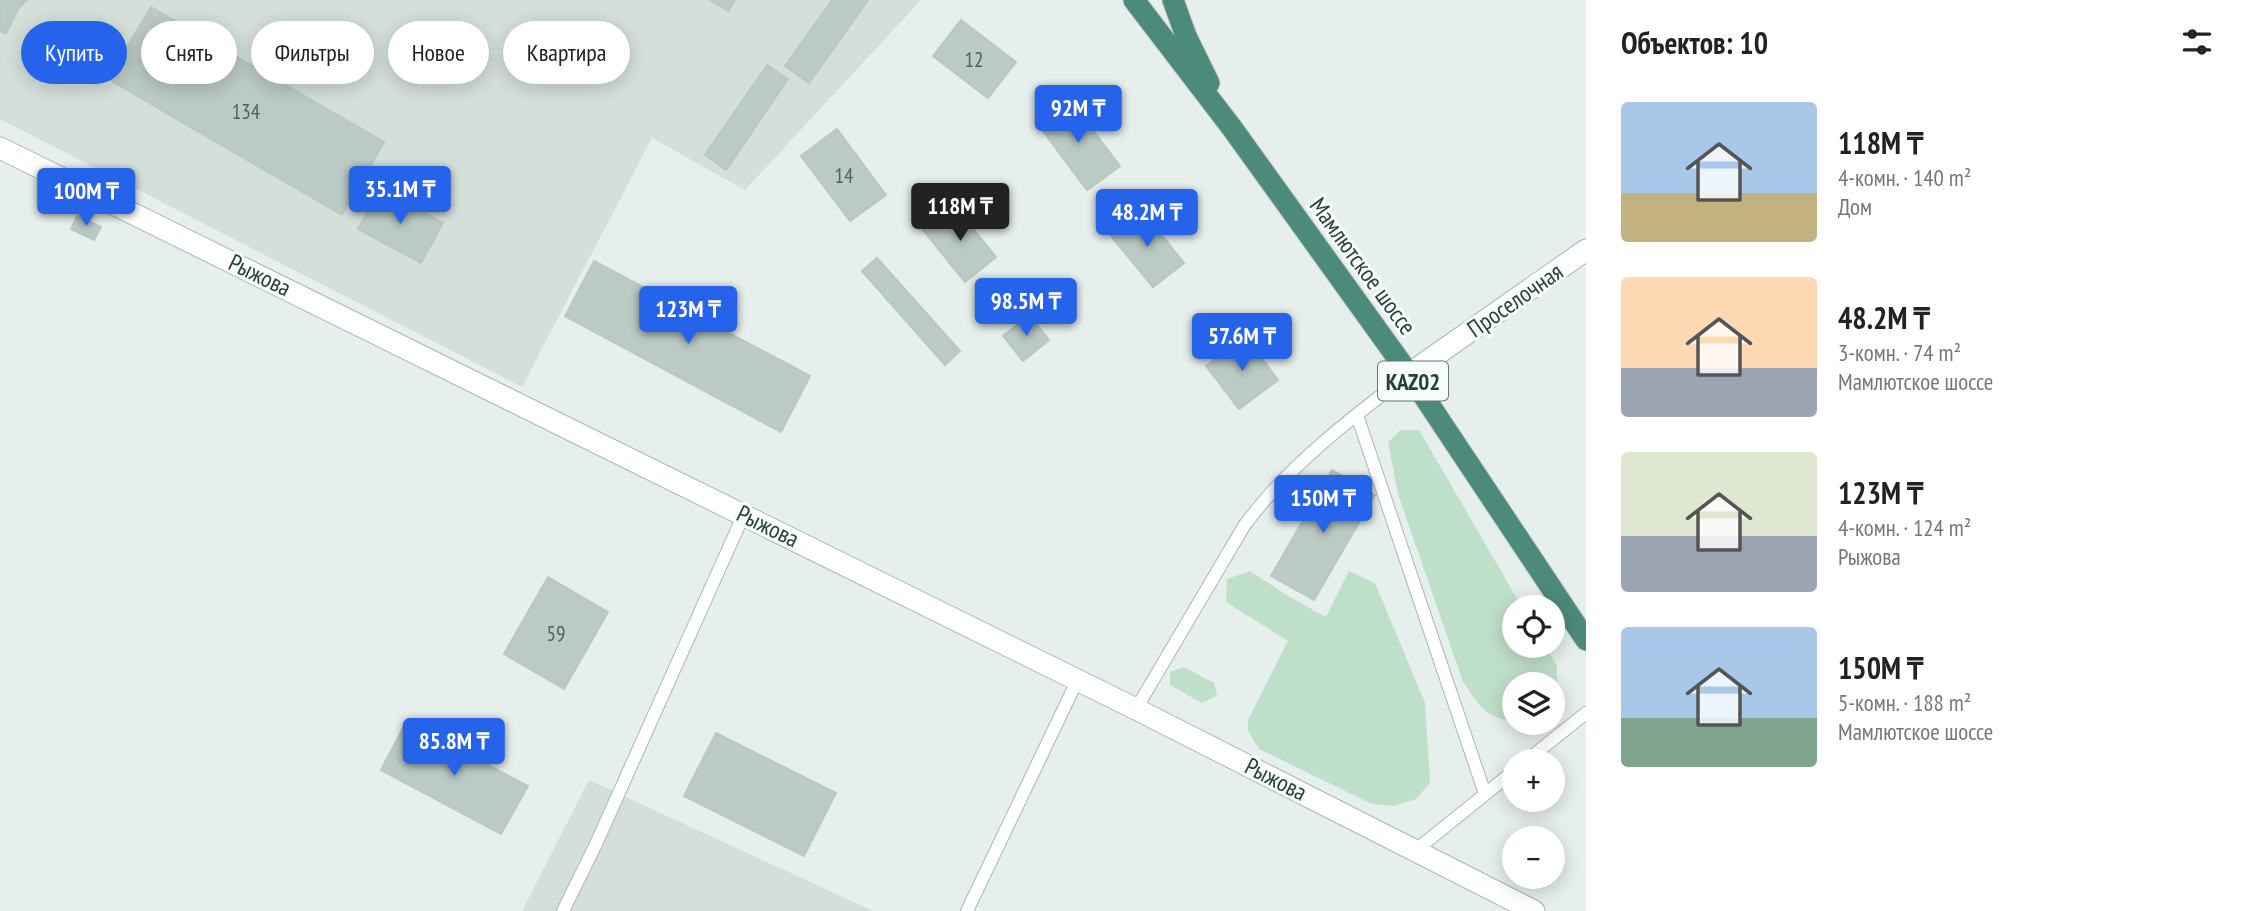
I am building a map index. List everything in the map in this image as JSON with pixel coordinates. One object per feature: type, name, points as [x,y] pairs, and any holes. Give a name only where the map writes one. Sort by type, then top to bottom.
[{"type":"highway","name":"Мамлютское шоссе","points":[[1134,0],[1232,128],[1409,374],[1586,640]]},
{"type":"highway","name":"KAZ02","points":[[1173,0],[1186,36],[1232,128]]},
{"type":"street","name":"Рыжова","points":[[0,148],[744,514],[1534,911]]},
{"type":"street","name":"Проселочная","points":[[1409,374],[1586,250]]},
{"type":"lane","points":[[1136,709],[1257,508],[1277,486],[1357,415],[1409,374]]},
{"type":"lane","points":[[1357,415],[1485,794]]},
{"type":"lane","points":[[563,911],[596,844],[744,514]]},
{"type":"lane","points":[[967,911],[1077,681]]},
{"type":"lane","points":[[1541,749],[1586,713]]},
{"type":"lane","points":[[1416,850],[1502,781]]},
{"type":"shaded area","points":[[0,0],[921,0],[745,190],[652,138],[522,387],[0,119]]},
{"type":"shaded area","points":[[589,780],[873,911],[522,911]]},
{"type":"green space","points":[[1401,430],[1419,430],[1515,595],[1502,595],[1502,658],[1552,658],[1557,666],[1557,672],[1502,672],[1502,718],[1483,709],[1463,682],[1398,494],[1388,442]]},
{"type":"green space","points":[[1250,571],[1326,617],[1349,571],[1375,583],[1425,703],[1430,783],[1416,799],[1394,806],[1372,804],[1259,749],[1248,731],[1248,720],[1288,641],[1226,602],[1227,579]]},
{"type":"green space","points":[[1184,667],[1214,683],[1217,696],[1202,703],[1170,685],[1170,672]]},
{"type":"building","points":[[0,0],[27,0],[18,9],[6,34],[0,31]]},
{"type":"building","points":[[710,0],[735,0],[728,11]]},
{"type":"building","points":[[832,0],[868,0],[809,83],[785,66]]},
{"type":"building","points":[[151,7],[175,21],[143,21]]},
{"type":"building","points":[[961,20],[1016,62],[988,98],[933,56]]},
{"type":"building","points":[[141,24],[141,84],[237,84],[237,57],[251,65],[251,84],[284,84],[384,142],[342,215],[117,84],[127,84],[127,47]]},
{"type":"building","points":[[767,65],[788,79],[726,170],[705,155]]},
{"type":"building","points":[[1069,99],[1120,166],[1087,190],[1037,123]]},
{"type":"building","points":[[837,129],[886,195],[850,221],[801,156]]},
{"type":"building","points":[[380,189],[443,223],[421,263],[358,229]]},
{"type":"building","points":[[954,205],[996,257],[965,282],[923,230]]},
{"type":"building","points":[[1142,211],[1184,263],[1153,287],[1111,236]]},
{"type":"building","points":[[77,216],[101,227],[94,240],[71,229]]},
{"type":"building","points":[[877,258],[960,351],[945,365],[862,271]]},
{"type":"building","points":[[594,261],[810,376],[781,432],[565,316]]},
{"type":"building","points":[[1030,315],[1049,340],[1023,361],[1003,336]]},
{"type":"building","points":[[1245,336],[1278,380],[1239,409],[1206,366]]},
{"type":"building","points":[[1332,470],[1375,495],[1314,600],[1271,576]]},
{"type":"building","points":[[548,577],[608,612],[564,689],[504,654]]},
{"type":"building","points":[[406,722],[528,786],[501,834],[381,770]]},
{"type":"building","points":[[716,733],[836,793],[804,856],[684,796]]}]
